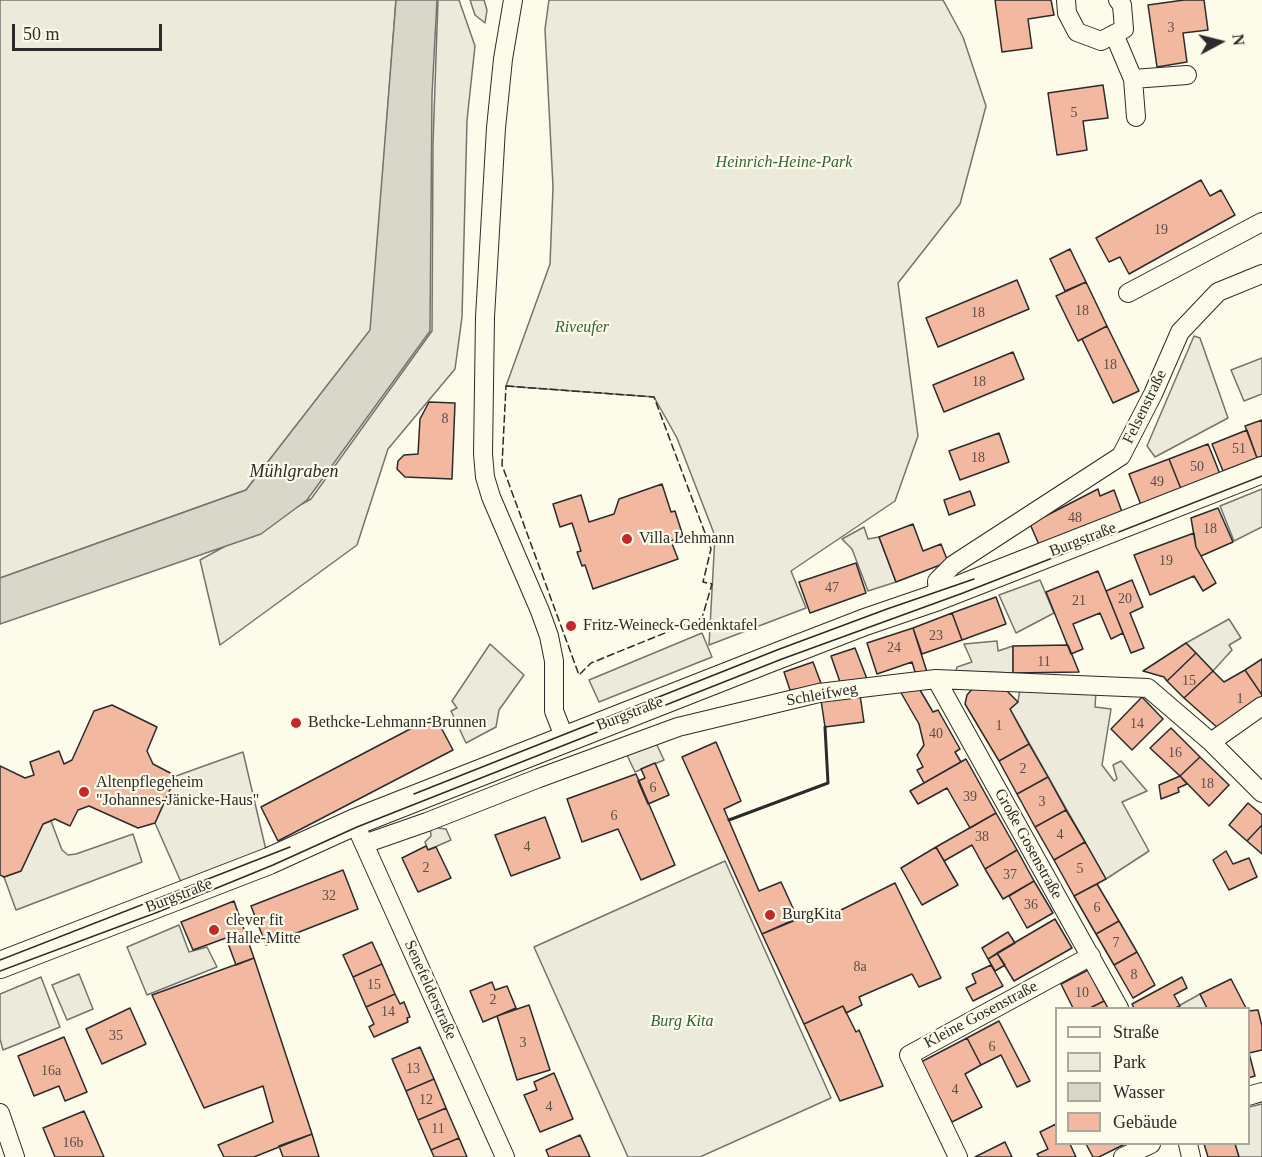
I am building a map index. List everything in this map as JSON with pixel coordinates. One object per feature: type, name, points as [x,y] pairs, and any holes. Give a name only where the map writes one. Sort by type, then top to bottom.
[{"type":"street","points":[[513,0],[503,58],[496,128],[485,317],[483,454],[485,477],[491,497],[549,636],[554,660],[554,711],[565,739]]},
{"type":"street","points":[[1066,0],[1067,13],[1077,32],[1101,41],[1124,29],[1122,5],[1118,0]]},
{"type":"street","points":[[1114,34],[1133,79],[1136,117]]},
{"type":"street","points":[[1133,79],[1187,75]]},
{"type":"street","points":[[1128,293],[1262,222]]},
{"type":"street","name":"Felsenstraße","points":[[938,597],[937,581],[954,565],[1121,456],[1153,394],[1180,332],[1218,292],[1262,274]]},
{"type":"street","name":"Burgstraße","points":[[0,965],[269,861],[360,833],[565,739],[855,626],[938,597],[1262,470]]},
{"type":"street","name":"Schleifweg","points":[[360,833],[427,822],[678,727],[819,693],[936,679],[1148,688],[1211,742],[1262,793]]},
{"type":"street","name":"Große Gosenstraße","points":[[936,679],[1118,1007]]},
{"type":"street","points":[[1211,742],[1262,706]]},
{"type":"street","name":"Senefelderstraße","points":[[360,833],[506,1157]]},
{"type":"street","name":"Kleine Gosenstraße","points":[[958,1157],[909,1055],[1091,956]]},
{"type":"street","points":[[0,1113],[15,1157]]},
{"type":"street","points":[[1123,1157],[1147,1145]]},
{"type":"green space","points":[[0,0],[396,0],[371,330],[246,490],[0,578]]},
{"type":"green space","points":[[438,0],[459,0],[475,46],[467,120],[462,317],[455,369],[388,449],[357,545],[220,645],[200,560],[311,499],[432,331],[433,143]]},
{"type":"green space","points":[[470,0],[484,0],[487,10],[485,23],[475,15]]},
{"type":"green space","name":"Heinrich-Heine-Park","points":[[549,0],[943,0],[963,37],[986,106],[960,204],[898,283],[918,436],[895,501],[791,571],[806,608],[709,645],[715,536],[677,438],[654,397],[506,386],[550,264],[553,187],[545,29]]},
{"type":"green space","name":"Burg Kita","points":[[725,861],[831,1098],[700,1157],[628,1157],[534,947]]},
{"type":"shaded area","points":[[1194,336],[1200,338],[1228,418],[1155,457],[1147,446]]},
{"type":"shaded area","points":[[1262,358],[1262,394],[1244,401],[1231,370]]},
{"type":"shaded area","points":[[1262,489],[1262,527],[1234,541],[1220,506]]},
{"type":"shaded area","points":[[864,527],[868,539],[879,537],[896,582],[868,591],[852,549],[842,539]]},
{"type":"shaded area","points":[[1040,580],[1054,613],[1016,633],[999,595]]},
{"type":"shaded area","points":[[1229,619],[1241,638],[1229,645],[1232,650],[1213,671],[1186,643]]},
{"type":"shaded area","points":[[702,633],[712,657],[599,702],[589,680]]},
{"type":"shaded area","points":[[997,641],[998,651],[1013,646],[1013,673],[956,671],[957,667],[972,662],[964,644]]},
{"type":"shaded area","points":[[490,644],[524,675],[499,710],[496,727],[466,743],[451,711],[457,708],[452,701]]},
{"type":"shaded area","points":[[1020,688],[1096,691],[1095,707],[1111,709],[1102,765],[1114,781],[1117,779],[1113,765],[1121,761],[1147,791],[1122,802],[1149,851],[1106,879],[1010,709],[1018,702]]},
{"type":"shaded area","points":[[655,741],[664,760],[635,772],[626,753]]},
{"type":"shaded area","points":[[243,752],[266,850],[181,882],[155,823],[176,776]]},
{"type":"shaded area","points":[[51,821],[62,850],[68,855],[133,834],[142,862],[16,910],[4,877],[21,871],[43,824]]},
{"type":"shaded area","points":[[430,827],[446,829],[451,840],[428,850],[425,842],[431,836]]},
{"type":"shaded area","points":[[179,925],[189,952],[207,947],[217,967],[147,995],[127,947]]},
{"type":"shaded area","points":[[79,974],[93,1009],[67,1020],[52,985]]},
{"type":"shaded area","points":[[41,977],[60,1027],[3,1050],[0,1039],[0,994]]},
{"type":"shaded area","points":[[1200,994],[1206,1007],[1177,1007]]},
{"type":"shaded area","points":[[1262,1104],[1262,1157],[1239,1157],[1235,1145],[1250,1145],[1250,1107]]},
{"type":"water","name":"Mühlgraben","points":[[396,0],[437,0],[432,95],[430,331],[307,500],[261,534],[0,624],[0,578],[246,490],[370,330]]},
{"type":"building","points":[[995,0],[1051,0],[1054,15],[1028,19],[1032,48],[1002,52]]},
{"type":"building","points":[[1204,0],[1208,30],[1183,33],[1187,62],[1157,67],[1148,5]]},
{"type":"building","points":[[1103,85],[1108,118],[1083,121],[1087,150],[1057,155],[1048,93]]},
{"type":"building","points":[[1201,180],[1210,196],[1221,190],[1235,215],[1129,274],[1120,257],[1109,262],[1096,238]]},
{"type":"building","points":[[1070,249],[1086,282],[1065,291],[1050,259]]},
{"type":"building","points":[[1017,280],[1029,309],[938,347],[926,318]]},
{"type":"building","points":[[1086,282],[1107,326],[1078,341],[1056,296]]},
{"type":"building","points":[[1107,326],[1139,391],[1113,403],[1082,339]]},
{"type":"building","points":[[1013,352],[1024,379],[944,412],[933,385]]},
{"type":"building","points":[[429,402],[455,403],[452,479],[405,477],[397,469],[398,461],[404,455],[418,454],[420,419]]},
{"type":"building","points":[[1262,420],[1262,456],[1257,458],[1245,426]]},
{"type":"building","points":[[1247,430],[1257,458],[1223,471],[1212,444]]},
{"type":"building","points":[[999,433],[1009,462],[960,480],[949,451]]},
{"type":"building","points":[[1208,444],[1220,474],[1181,489],[1169,459]]},
{"type":"building","points":[[1169,459],[1181,489],[1141,505],[1129,474]]},
{"type":"building","name":"Villa Lehmann","points":[[662,484],[671,512],[675,511],[683,536],[671,541],[678,559],[593,589],[585,565],[582,566],[577,552],[581,551],[572,523],[560,527],[553,504],[581,495],[589,522],[614,514],[619,499]]},
{"type":"building","points":[[1098,489],[1100,496],[1114,490],[1122,512],[1040,547],[1030,524]]},
{"type":"building","points":[[970,491],[975,505],[949,515],[944,500]]},
{"type":"building","points":[[1218,508],[1233,542],[1201,556],[1196,547],[1191,518]]},
{"type":"building","points":[[913,524],[923,551],[941,544],[948,562],[896,582],[879,537]]},
{"type":"building","points":[[1194,533],[1196,547],[1216,583],[1203,591],[1194,576],[1150,595],[1134,555]]},
{"type":"building","points":[[856,563],[866,593],[810,613],[799,582]]},
{"type":"building","points":[[1098,571],[1123,633],[1111,639],[1100,613],[1073,624],[1083,649],[1071,654],[1046,592]]},
{"type":"building","points":[[1132,580],[1143,607],[1130,613],[1144,648],[1131,653],[1106,591]]},
{"type":"building","points":[[996,597],[1006,624],[962,640],[952,613]]},
{"type":"building","points":[[952,613],[962,640],[922,654],[913,628]]},
{"type":"building","points":[[913,628],[927,672],[915,672],[912,662],[877,674],[867,643]]},
{"type":"building","points":[[1186,643],[1196,653],[1167,681],[1164,677],[1143,671]]},
{"type":"building","points":[[1068,645],[1079,672],[1013,673],[1013,646]]},
{"type":"building","points":[[855,648],[867,679],[840,682],[831,656]]},
{"type":"building","points":[[1196,653],[1213,671],[1184,698],[1167,681]]},
{"type":"building","points":[[1262,659],[1262,695],[1245,670]]},
{"type":"building","points":[[813,662],[822,686],[790,690],[784,672]]},
{"type":"building","points":[[1245,670],[1262,695],[1262,703],[1219,729],[1184,698],[1213,671],[1224,682]]},
{"type":"building","points":[[1002,686],[1018,702],[1010,709],[1029,744],[999,761],[965,704],[967,695],[973,688]]},
{"type":"building","points":[[920,690],[933,712],[938,710],[960,749],[955,752],[961,762],[924,783],[917,770],[923,767],[917,755],[924,745],[919,724],[900,691]]},
{"type":"building","points":[[860,695],[864,722],[825,727],[821,700]]},
{"type":"building","points":[[1142,697],[1163,719],[1132,750],[1111,729]]},
{"type":"building","name":"Altenpflegeheim \"Johannes-Jänicke-Haus\"","points":[[112,705],[157,727],[147,751],[153,764],[176,776],[155,823],[138,828],[89,806],[78,810],[70,826],[55,819],[43,824],[21,871],[4,877],[0,875],[0,766],[25,778],[34,775],[30,762],[59,751],[64,764],[72,760],[94,711]]},
{"type":"building","points":[[435,716],[453,750],[278,841],[261,807]]},
{"type":"building","points":[[1171,728],[1200,757],[1180,776],[1150,748]]},
{"type":"building","points":[[716,742],[741,801],[724,809],[759,891],[781,882],[798,919],[762,934],[682,757]]},
{"type":"building","points":[[1029,744],[1048,777],[1017,794],[999,761]]},
{"type":"building","points":[[1200,757],[1229,785],[1209,806],[1180,776]]},
{"type":"building","points":[[966,759],[996,813],[970,828],[947,788],[918,804],[910,791]]},
{"type":"building","points":[[655,763],[669,795],[648,804],[638,781],[645,778],[641,769]]},
{"type":"building","points":[[636,774],[675,865],[641,880],[618,829],[582,842],[567,799]]},
{"type":"building","points":[[1180,776],[1187,784],[1178,788],[1179,792],[1161,799],[1159,785]]},
{"type":"building","points":[[1048,777],[1066,810],[1035,827],[1017,794]]},
{"type":"building","points":[[1248,803],[1262,815],[1262,825],[1247,841],[1229,825]]},
{"type":"building","points":[[1066,810],[1085,842],[1054,860],[1035,827]]},
{"type":"building","points":[[996,813],[1017,850],[985,869],[972,845],[944,861],[936,847]]},
{"type":"building","points":[[545,817],[560,858],[511,876],[495,835]]},
{"type":"building","points":[[1262,825],[1262,854],[1247,841]]},
{"type":"building","points":[[1085,842],[1106,879],[1074,896],[1054,860]]},
{"type":"building","points":[[426,846],[428,850],[436,847],[451,878],[418,892],[402,858]]},
{"type":"building","points":[[936,847],[958,885],[922,905],[901,868]]},
{"type":"building","points":[[1017,850],[1034,881],[1003,899],[985,869]]},
{"type":"building","points":[[1226,851],[1233,864],[1249,858],[1257,877],[1229,890],[1213,860]]},
{"type":"building","points":[[343,870],[358,909],[266,945],[251,906]]},
{"type":"building","points":[[1034,881],[1053,913],[1027,928],[1009,896]]},
{"type":"building","points":[[895,883],[941,978],[919,987],[912,974],[859,997],[862,1005],[846,1013],[843,1006],[804,1024],[762,934],[818,909],[823,919]]},
{"type":"building","points":[[1097,884],[1119,921],[1096,934],[1074,896]]},
{"type":"building","name":"clever fit Halle-Mitte","points":[[234,901],[254,958],[236,965],[226,938],[193,950],[181,922]]},
{"type":"building","points":[[1055,919],[1072,948],[1014,981],[997,953]]},
{"type":"building","points":[[1119,921],[1137,952],[1114,965],[1096,934]]},
{"type":"building","points":[[1008,932],[1015,943],[988,959],[982,948]]},
{"type":"building","points":[[372,942],[382,964],[353,977],[343,955]]},
{"type":"building","points":[[1137,952],[1155,985],[1133,998],[1114,965]]},
{"type":"building","points":[[997,953],[1005,965],[995,971],[988,959]]},
{"type":"building","points":[[254,958],[312,1134],[254,1157],[224,1157],[218,1145],[273,1122],[263,1086],[204,1108],[152,995]]},
{"type":"building","points":[[382,964],[395,994],[366,1007],[353,977]]},
{"type":"building","points":[[991,965],[1003,986],[973,1001],[966,988],[976,983],[972,974]]},
{"type":"building","points":[[1088,970],[1104,1001],[1092,1007],[1072,1007],[1061,984]]},
{"type":"building","points":[[1182,977],[1187,988],[1174,995],[1180,1006],[1178,1007],[1134,1007],[1132,1004]]},
{"type":"building","points":[[1231,979],[1245,1007],[1206,1007],[1200,994]]},
{"type":"building","points":[[492,982],[495,990],[507,986],[516,1008],[483,1022],[470,991]]},
{"type":"building","points":[[395,994],[400,1004],[404,1002],[410,1017],[407,1018],[408,1022],[374,1037],[369,1027],[374,1024],[366,1007]]},
{"type":"building","points":[[1104,1001],[1107,1007],[1092,1007]]},
{"type":"building","points":[[529,1005],[550,1070],[517,1080],[497,1016]]},
{"type":"building","points":[[843,1006],[856,1032],[859,1030],[883,1086],[840,1101],[804,1024]]},
{"type":"building","points":[[130,1008],[146,1044],[102,1064],[86,1029]]},
{"type":"building","points":[[1258,1010],[1262,1026],[1262,1050],[1250,1053],[1250,1011]]},
{"type":"building","points":[[999,1021],[1030,1081],[1017,1087],[1001,1055],[981,1065],[967,1038]]},
{"type":"building","points":[[64,1037],[87,1092],[65,1101],[59,1086],[34,1096],[18,1056]]},
{"type":"building","points":[[967,1038],[981,1065],[965,1074],[982,1107],[952,1122],[921,1062]]},
{"type":"building","points":[[420,1047],[434,1079],[406,1091],[392,1059]]},
{"type":"building","points":[[1250,1057],[1255,1076],[1250,1077]]},
{"type":"building","points":[[554,1073],[573,1119],[540,1132],[524,1095],[537,1090],[534,1082]]},
{"type":"building","points":[[434,1079],[446,1108],[418,1120],[406,1091]]},
{"type":"building","points":[[446,1108],[459,1138],[431,1150],[418,1120]]},
{"type":"building","points":[[84,1111],[104,1157],[55,1157],[43,1128]]},
{"type":"building","points":[[1055,1124],[1055,1145],[1070,1145],[1076,1157],[1039,1157],[1037,1154],[1048,1149],[1040,1132]]},
{"type":"building","points":[[312,1134],[319,1157],[283,1157],[279,1146]]},
{"type":"building","points":[[580,1135],[590,1157],[549,1157],[546,1150]]},
{"type":"building","points":[[459,1138],[467,1157],[434,1157],[431,1150]]},
{"type":"building","points":[[1005,1142],[1012,1157],[975,1157]]},
{"type":"building","points":[[1087,1145],[1123,1145],[1099,1157],[1093,1157]]},
{"type":"building","points":[[1204,1145],[1235,1145],[1239,1157],[1208,1157]]},
{"type":"tram line","points":[[0,971],[158,912],[273,865],[357,827],[782,659],[963,593],[1262,476]]},
{"type":"tram line","points":[[414,794],[777,650],[974,579]]},
{"type":"tram line","points":[[0,960],[290,847]]},
{"type":"fence","points":[[506,386],[654,397],[711,549],[703,582],[712,584],[702,618],[591,663],[579,675],[502,465],[506,386]]},
{"type":"wall","points":[[729,820],[828,783],[825,727]]},
{"type":"place","name":"Villa Lehmann","points":[[627,539]]},
{"type":"place","name":"Fritz-Weineck-Gedenktafel","points":[[571,626]]},
{"type":"place","name":"Bethcke-Lehmann-Brunnen","points":[[296,723]]},
{"type":"place","name":"Altenpflegeheim \"Johannes-Jänicke-Haus\"","points":[[84,792]]},
{"type":"place","name":"BurgKita","points":[[770,915]]},
{"type":"place","name":"clever fit Halle-Mitte","points":[[214,930]]},
{"type":"park label","name":"Riveufer","points":[[582,328]]}]
